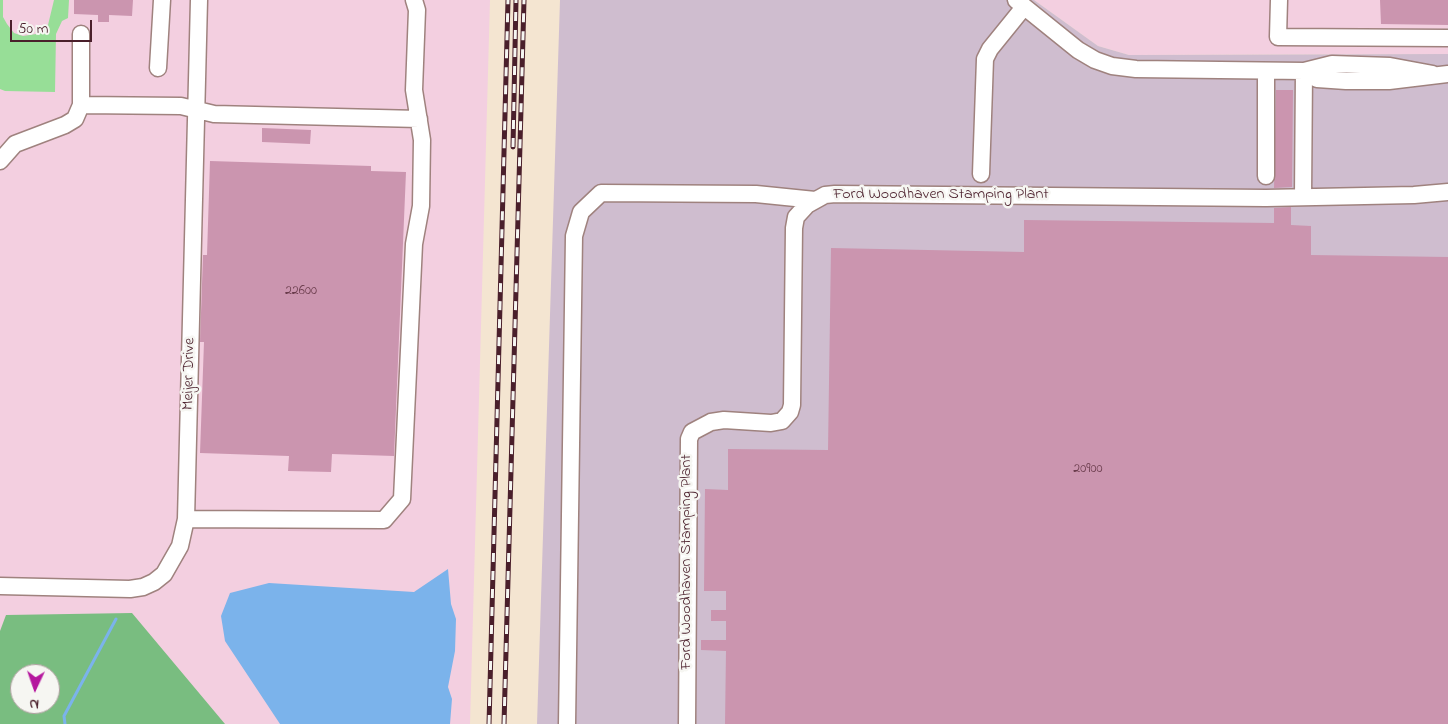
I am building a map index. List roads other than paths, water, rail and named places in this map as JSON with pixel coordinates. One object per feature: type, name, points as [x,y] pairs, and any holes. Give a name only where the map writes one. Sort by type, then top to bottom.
[{"type":"street","points":[[158,68],[162,0]]},
{"type":"street","name":"Meijer Drive","points":[[0,586],[130,589],[143,587],[154,582],[174,560],[180,546],[186,519],[199,0]]},
{"type":"street","points":[[186,519],[384,520],[402,499],[414,244],[421,206],[422,140],[414,90],[418,10],[414,0]]},
{"type":"street","points":[[1279,0],[1278,37],[1448,38]]},
{"type":"street","points":[[981,174],[984,59],[1020,3],[1078,50],[1095,60],[1112,66],[1304,71],[1332,64],[1390,66],[1441,74]]},
{"type":"street","points":[[0,162],[15,144],[66,125],[76,119],[81,105],[81,34]]},
{"type":"street","points":[[1266,71],[1266,176]]},
{"type":"street","points":[[1303,198],[1304,71]]},
{"type":"street","points":[[81,105],[181,106],[214,114],[419,119]]},
{"type":"street","name":"Ford Woodhaven Stamping Plant","points":[[686,724],[689,439],[692,432],[711,422],[724,420],[777,422],[782,421],[790,412],[792,406],[794,228],[796,217],[800,211],[815,200],[835,194],[1303,198],[1414,195],[1448,192]]},
{"type":"street","points":[[568,724],[574,236],[581,212],[601,193],[756,194],[815,200]]},
{"type":"water","points":[[448,569],[451,604],[456,619],[455,651],[448,687],[452,699],[450,724],[280,724],[225,641],[221,616],[230,593],[269,583],[414,592]]},
{"type":"waterway","points":[[65,724],[64,716],[116,619]]},
{"type":"railway","points":[[489,724],[508,0]]},
{"type":"railway","points":[[513,147],[516,0]]},
{"type":"railway","points":[[504,724],[524,0]]}]
